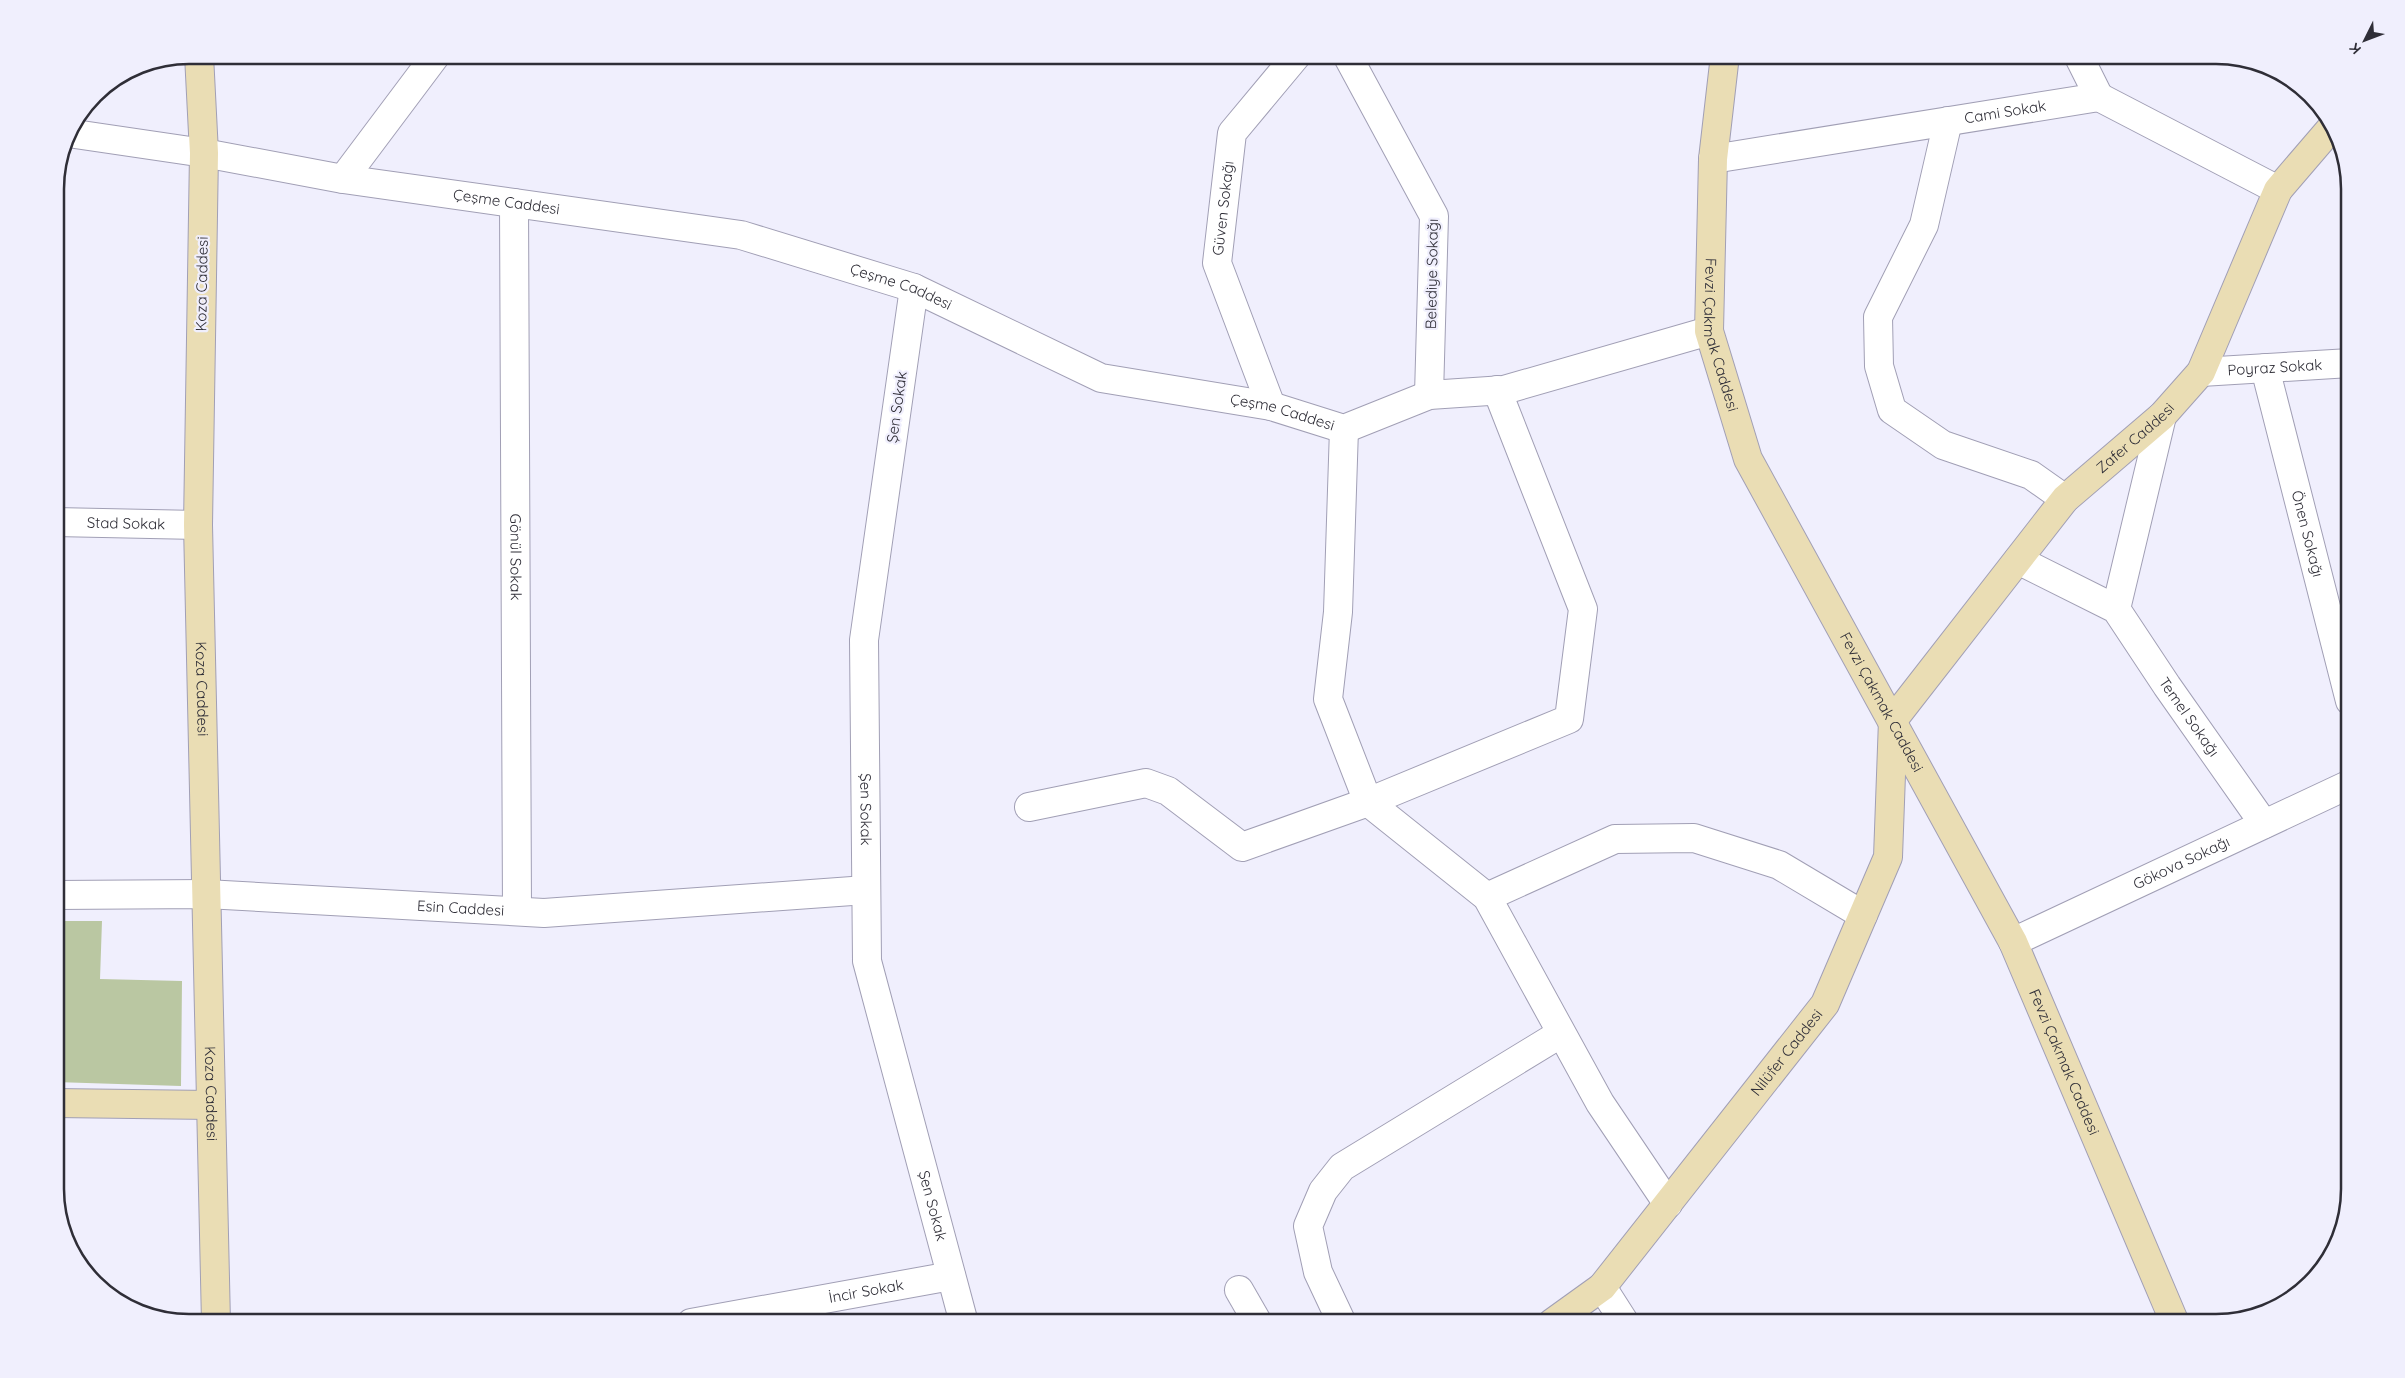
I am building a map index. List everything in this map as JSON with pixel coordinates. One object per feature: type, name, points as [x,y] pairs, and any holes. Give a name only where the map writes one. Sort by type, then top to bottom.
[{"type":"street","name":"Koza Caddesi","points":[[199,64],[204,153],[198,525],[216,1314]]},
{"type":"street","points":[[343,180],[429,64]]},
{"type":"street","name":"Güven Sokağı","points":[[1271,406],[1216,264],[1232,133],[1290,64]]},
{"type":"street","name":"Belediye Sokağı","points":[[1352,64],[1434,216],[1429,395]]},
{"type":"street","name":"Fevzi Çakmak Caddesi","points":[[1724,64],[1713,159],[1709,332],[1748,459],[2013,942],[2171,1314]]},
{"type":"street","points":[[2082,64],[2099,97],[2278,190]]},
{"type":"street","name":"Cami Sokak","points":[[1713,159],[2099,97]]},
{"type":"street","points":[[1948,121],[1924,225],[1878,317],[1878,366],[1892,410],[1943,445],[2032,475],[2065,498]]},
{"type":"street","name":"Zafer Caddesi","points":[[1892,720],[2065,498],[2162,416],[2201,372],[2278,190],[2328,132]]},
{"type":"street","name":"Çeşme Caddesi","points":[[76,135],[204,153],[343,180],[741,235],[914,288],[1101,378],[1271,406],[1344,429],[1429,395],[1497,390],[1709,332]]},
{"type":"street","name":"Gönül Sokak","points":[[514,203],[517,911]]},
{"type":"street","name":"Şen Sokak","points":[[914,288],[864,640],[867,961],[962,1314]]},
{"type":"street","name":"Poyraz Sokak","points":[[2201,372],[2341,364]]},
{"type":"street","name":"Önen Sokağı","points":[[2265,368],[2341,666]]},
{"type":"street","points":[[1028,807],[1146,783],[1168,791],[1242,847],[1368,802],[1568,719],[1583,609],[1497,390]]},
{"type":"street","points":[[2116,609],[2162,416]]},
{"type":"street","points":[[1344,429],[1338,612],[1328,699],[1368,802],[1487,897],[1560,1034],[1600,1103],[1668,1204]]},
{"type":"street","name":"Stad Sokak","points":[[64,522],[198,525]]},
{"type":"street","name":"Temel Sokağı","points":[[2018,560],[2116,609],[2167,686],[2264,824]]},
{"type":"street","name":"Nilüfer Caddesi","points":[[1564,1314],[1602,1287],[1826,1004],[1888,858],[1892,720]]},
{"type":"street","name":"Gökova Sokağı","points":[[2013,942],[2341,788]]},
{"type":"street","points":[[1487,897],[1615,839],[1694,838],[1779,865],[1863,915]]},
{"type":"street","name":"Esin Caddesi","points":[[64,895],[206,894],[544,913],[866,890]]},
{"type":"street","points":[[1338,1314],[1318,1272],[1308,1226],[1323,1191],[1342,1167],[1560,1034]]},
{"type":"street","points":[[64,1103],[211,1105]]},
{"type":"street","name":"İncir Sokak","points":[[741,1314],[951,1276]]},
{"type":"street","points":[[1602,1287],[1619,1314]]},
{"type":"street","points":[[1239,1290],[1253,1314]]},
{"type":"green space","points":[[64,921],[102,921],[100,979],[182,981],[181,1086],[64,1082]]}]
